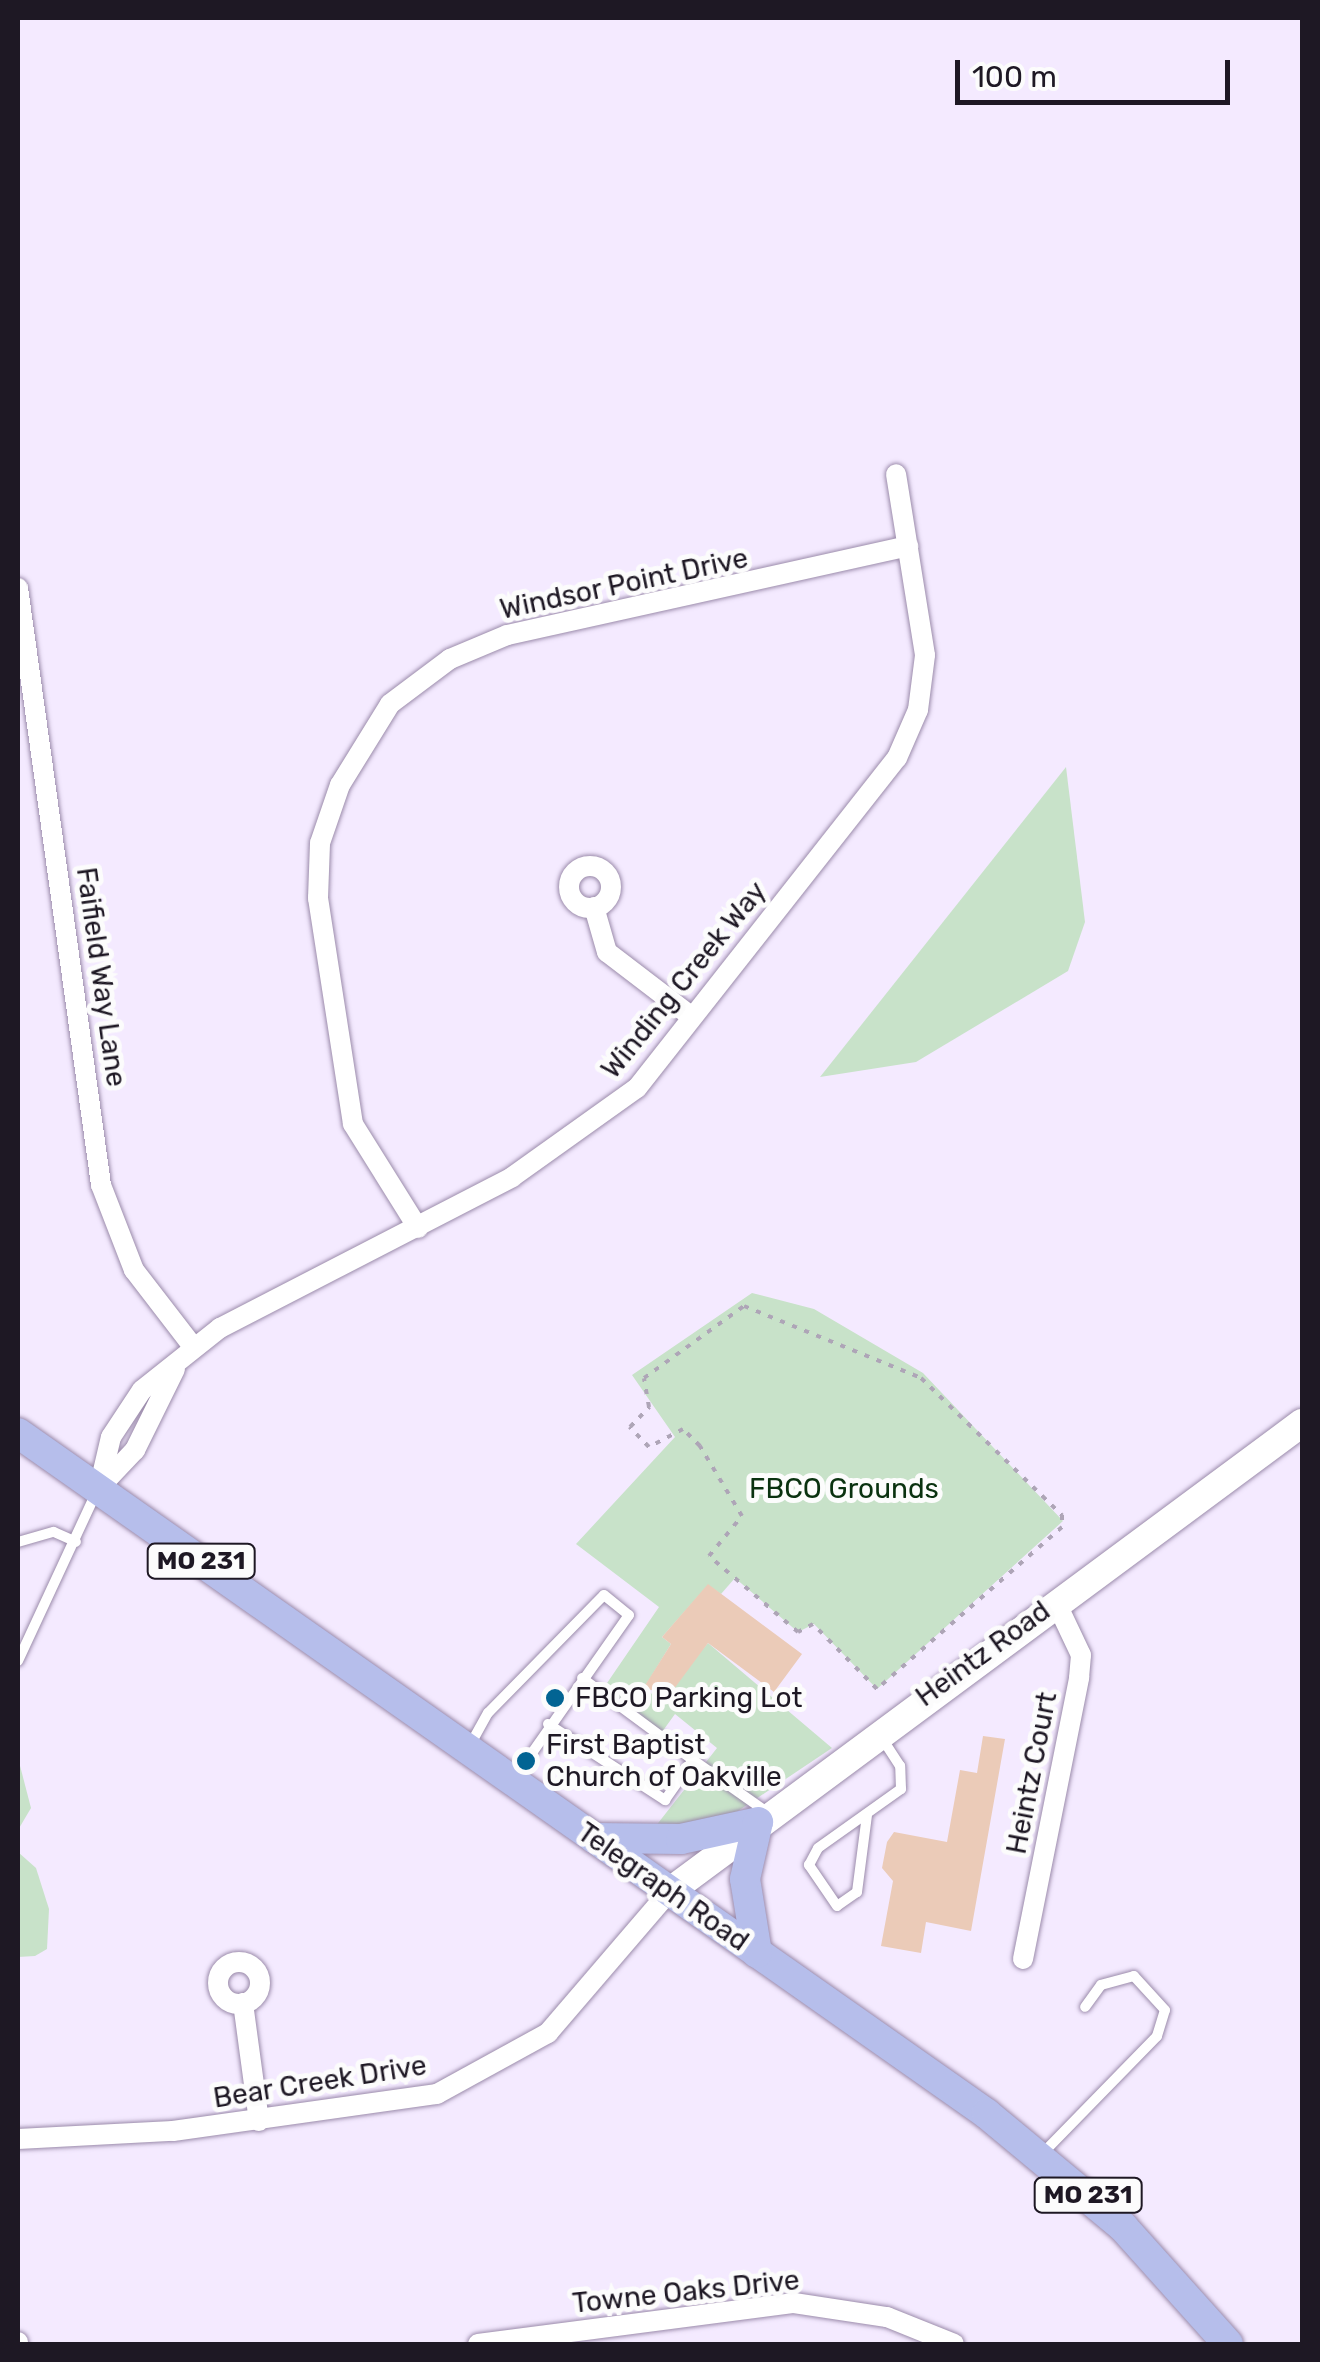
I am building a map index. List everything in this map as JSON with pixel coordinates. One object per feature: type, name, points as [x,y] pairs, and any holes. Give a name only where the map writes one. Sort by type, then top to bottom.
[{"type":"main road","name":"Telegraph Road","points":[[18,1433],[1040,2156],[1123,2227],[1228,2344]]},
{"type":"main road","points":[[594,1838],[692,1838],[764,1818]]},
{"type":"main road","points":[[757,1954],[745,1878],[764,1818]]},
{"type":"street","name":"Winding Creek Way","points":[[99,1488],[134,1450],[176,1368],[194,1348],[256,1306],[418,1228],[578,1137],[637,1088],[897,758],[918,710],[925,655],[896,474]]},
{"type":"street","name":"Windsor Point Drive","points":[[418,1228],[353,1124],[318,898],[320,843],[340,784],[390,704],[450,659],[507,635],[908,546]]},
{"type":"street","name":"Faifield Way Lane","points":[[18,588],[101,1185],[134,1270],[194,1348]]},
{"type":"street","points":[[594,908],[607,952],[692,1017]]},
{"type":"street","name":"Heintz Road","points":[[669,1892],[877,1732],[1302,1423]]},
{"type":"street","name":"Heintz Court","points":[[1024,1959],[1081,1656],[1056,1602]]},
{"type":"street","name":"Bear Creek Drive","points":[[18,2139],[260,2121],[400,2102],[487,2074],[574,2008],[669,1892]]},
{"type":"street","points":[[242,2003],[260,2121]]},
{"type":"street","name":"Towne Oaks Drive","points":[[478,2344],[794,2304],[886,2317],[954,2344]]},
{"type":"lane","points":[[18,1661],[99,1488]]},
{"type":"lane","points":[[20,1538],[54,1532],[76,1542]]},
{"type":"lane","points":[[467,1749],[488,1713],[604,1595],[629,1614],[548,1724],[513,1781]]},
{"type":"lane","points":[[582,1678],[764,1818]]},
{"type":"lane","points":[[548,1724],[665,1800],[693,1760]]},
{"type":"lane","points":[[867,1815],[857,1892],[836,1906],[812,1882],[812,1856],[867,1815],[903,1778],[877,1732]]},
{"type":"lane","points":[[1040,2156],[1157,2036],[1165,2010],[1134,1976],[1102,1985],[1085,2007]]},
{"type":"path","points":[[744,1306],[921,1378],[1062,1515],[1062,1527],[877,1688],[814,1624],[798,1632],[722,1569],[709,1556],[742,1516],[729,1490],[683,1429],[649,1447],[630,1427],[649,1407],[644,1378],[744,1306]]},
{"type":"green space","points":[[1066,767],[1085,922],[1068,971],[916,1062],[820,1077]]},
{"type":"green space","name":"FBCO Grounds","points":[[752,1293],[814,1309],[923,1373],[1063,1521],[877,1689],[814,1624],[798,1632],[735,1578],[721,1594],[708,1585],[662,1637],[671,1644],[644,1688],[660,1700],[708,1643],[832,1748],[723,1821],[655,1827],[717,1748],[675,1714],[662,1732],[605,1686],[659,1607],[576,1544],[675,1437],[632,1375]]},
{"type":"green space","points":[[18,1758],[31,1808],[18,1830]]},
{"type":"green space","points":[[18,1852],[36,1868],[49,1909],[47,1949],[35,1956],[18,1957]]},
{"type":"building","points":[[708,1584],[802,1654],[774,1692],[708,1643],[668,1697],[644,1687],[671,1644],[662,1637]]},
{"type":"building","points":[[983,1736],[1005,1739],[971,1931],[926,1922],[921,1953],[881,1946],[893,1881],[882,1868],[887,1842],[894,1832],[947,1842],[960,1770],[977,1773]]},
{"type":"place","name":"FBCO Parking Lot","points":[[555,1698]]},
{"type":"place","name":"First Baptist Church of Oakville","points":[[526,1761]]}]
